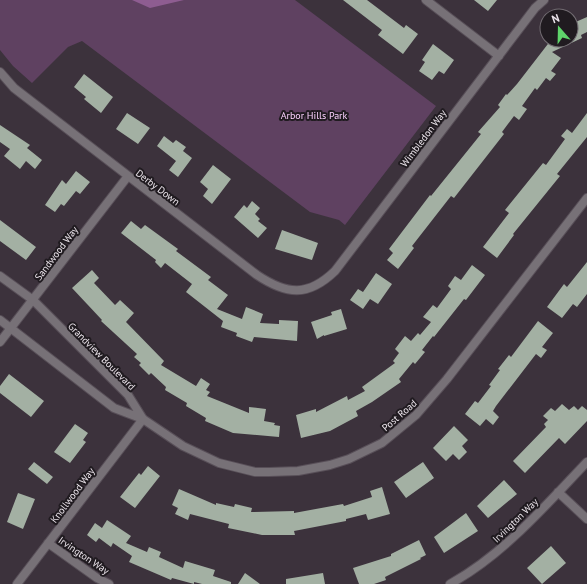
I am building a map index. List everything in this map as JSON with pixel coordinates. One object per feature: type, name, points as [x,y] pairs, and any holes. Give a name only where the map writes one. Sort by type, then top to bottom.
[{"type":"street","points":[[426,0],[499,56]]},
{"type":"street","name":"Wimbledon Way","points":[[316,286],[335,271],[535,8],[544,0]]},
{"type":"street","name":"Derby Down","points":[[0,72],[14,88],[270,283],[280,288],[296,291],[316,286]]},
{"type":"street","name":"Sandwood Way","points":[[0,342],[128,176]]},
{"type":"street","name":"Post Road","points":[[143,418],[183,446],[219,463],[255,472],[298,471],[330,465],[366,451],[382,443],[407,423],[429,402],[587,198]]},
{"type":"street","name":"Grandview Boulevard","points":[[0,276],[33,300],[128,395],[143,418]]},
{"type":"street","points":[[0,320],[114,408],[143,418]]},
{"type":"street","name":"Knollwood Way","points":[[17,584],[143,418]]},
{"type":"street","name":"Irvington Way","points":[[450,584],[485,562],[587,462]]},
{"type":"street","points":[[558,492],[587,519]]},
{"type":"street","name":"Irvington Way","points":[[48,543],[96,578],[109,584]]},
{"type":"green space","name":"Arbor Hills Park","points":[[0,0],[295,0],[436,106],[345,225],[339,220],[310,212],[82,41],[68,47],[32,83],[13,66],[0,50]]},
{"type":"shaded area","points":[[132,0],[184,0],[150,8]]},
{"type":"building","points":[[343,0],[367,0],[404,28],[406,25],[418,34],[403,54],[378,35],[382,30]]},
{"type":"building","points":[[474,0],[497,0],[488,11]]},
{"type":"building","points":[[587,17],[587,32],[581,35],[582,38],[579,39],[579,20]]},
{"type":"building","points":[[433,44],[454,60],[444,74],[439,71],[432,80],[419,71],[425,62],[422,60]]},
{"type":"building","points":[[545,48],[561,48],[552,52],[561,58],[551,71],[556,74],[550,81],[546,78],[537,90],[535,88],[522,106],[527,109],[519,120],[514,116],[502,132],[504,134],[454,198],[451,196],[412,246],[414,248],[398,269],[387,260],[393,253],[389,249],[430,195],[431,196],[481,134],[478,132],[500,107],[498,105],[506,94],[507,95]]},
{"type":"building","points":[[84,74],[113,97],[101,113],[84,99],[86,97],[74,87]]},
{"type":"building","points":[[127,113],[150,128],[138,144],[116,129]]},
{"type":"building","points":[[587,113],[587,137],[557,174],[560,176],[513,234],[514,235],[497,258],[483,247],[509,213],[505,210],[543,163],[546,165],[565,139],[561,136],[567,129],[572,133]]},
{"type":"building","points":[[0,125],[30,145],[27,148],[42,160],[35,169],[26,161],[20,169],[4,156],[10,149],[0,142]]},
{"type":"building","points":[[164,136],[173,143],[176,140],[186,147],[183,151],[192,158],[178,177],[169,170],[176,161],[157,146]]},
{"type":"building","points":[[213,165],[231,179],[212,204],[203,196],[208,189],[200,182]]},
{"type":"building","points":[[76,171],[90,182],[80,194],[76,191],[64,206],[61,204],[55,212],[45,205],[62,180],[66,184]]},
{"type":"building","points":[[252,201],[260,208],[255,214],[260,219],[258,221],[267,228],[258,238],[234,217],[244,205],[247,208]]},
{"type":"building","points":[[0,220],[36,247],[26,260],[0,241]]},
{"type":"building","points":[[131,221],[141,229],[145,225],[178,249],[176,251],[211,277],[208,280],[228,295],[217,309],[242,319],[246,307],[263,314],[260,323],[279,324],[279,320],[298,321],[297,341],[254,337],[252,342],[236,336],[237,333],[221,327],[223,321],[186,292],[192,284],[165,263],[161,268],[155,262],[156,260],[121,233]]},
{"type":"building","points":[[282,230],[318,243],[312,260],[275,249]]},
{"type":"building","points":[[587,262],[587,294],[577,307],[573,304],[562,318],[547,307],[564,284],[567,287]]},
{"type":"building","points":[[472,265],[485,275],[466,300],[464,299],[422,350],[425,352],[415,364],[413,362],[399,379],[401,382],[356,411],[358,416],[330,431],[301,438],[296,415],[316,409],[316,412],[347,396],[348,400],[365,391],[362,387],[395,363],[393,361],[399,353],[395,349],[405,336],[411,341],[418,333],[420,335],[431,322],[423,317],[433,305],[437,308],[451,289],[448,286],[455,276],[461,280]]},
{"type":"building","points":[[92,270],[99,278],[94,283],[115,305],[120,300],[134,313],[126,322],[164,361],[161,365],[196,386],[201,378],[210,384],[206,390],[210,392],[207,396],[249,413],[249,407],[266,409],[264,421],[275,423],[274,425],[280,426],[279,437],[233,433],[205,421],[206,418],[186,406],[187,403],[165,390],[166,387],[151,373],[149,375],[139,365],[141,363],[134,357],[137,354],[101,321],[102,320],[72,288]]},
{"type":"building","points":[[376,273],[392,284],[378,304],[370,299],[363,309],[350,300],[358,289],[363,292]]},
{"type":"building","points":[[341,309],[347,329],[324,335],[317,339],[311,322],[332,315],[331,312]]},
{"type":"building","points":[[538,321],[553,333],[542,347],[547,350],[541,358],[536,354],[496,406],[493,411],[499,417],[493,425],[486,419],[480,426],[465,414],[475,401],[478,403],[491,386],[489,385],[500,370],[498,369],[509,355],[511,357]]},
{"type":"building","points":[[9,374],[44,401],[31,417],[0,393],[0,386]]},
{"type":"building","points":[[562,404],[569,410],[574,406],[578,410],[582,406],[587,410],[587,421],[565,444],[559,438],[525,473],[513,461],[546,427],[544,424],[548,420],[543,416],[551,408],[555,411]]},
{"type":"building","points":[[75,424],[88,433],[83,440],[86,442],[70,463],[54,452]]},
{"type":"building","points":[[454,426],[468,440],[462,446],[467,452],[459,460],[453,454],[446,461],[433,448]]},
{"type":"building","points":[[34,462],[53,477],[47,484],[28,469]]},
{"type":"building","points":[[423,462],[434,478],[406,498],[394,482]]},
{"type":"building","points":[[148,466],[160,476],[135,508],[120,497],[139,473],[141,475]]},
{"type":"building","points":[[504,480],[517,494],[488,518],[477,506]]},
{"type":"building","points":[[382,487],[390,514],[368,520],[366,514],[346,519],[346,521],[294,531],[295,535],[262,535],[228,528],[229,524],[190,514],[188,520],[175,514],[178,508],[172,505],[179,489],[216,505],[216,503],[234,507],[235,504],[252,508],[251,512],[294,511],[294,513],[343,504],[344,506],[372,497],[370,491]]},
{"type":"building","points":[[18,493],[35,499],[23,529],[7,522]]},
{"type":"building","points":[[466,513],[478,531],[444,553],[434,537]]},
{"type":"building","points":[[107,520],[131,536],[126,543],[147,552],[149,547],[161,552],[159,557],[183,568],[185,561],[215,570],[213,576],[231,582],[231,584],[202,584],[194,582],[194,584],[172,578],[171,580],[129,562],[132,556],[113,543],[111,547],[99,538],[96,542],[87,535],[95,523],[102,528]]},
{"type":"building","points":[[419,540],[426,555],[420,558],[421,559],[385,577],[386,580],[374,584],[359,584],[353,568],[391,556],[391,554]]},
{"type":"building","points":[[551,546],[566,563],[542,584],[527,568]]},
{"type":"building","points":[[245,573],[260,584],[238,584]]},
{"type":"building","points":[[323,573],[325,584],[286,584],[286,579]]}]
